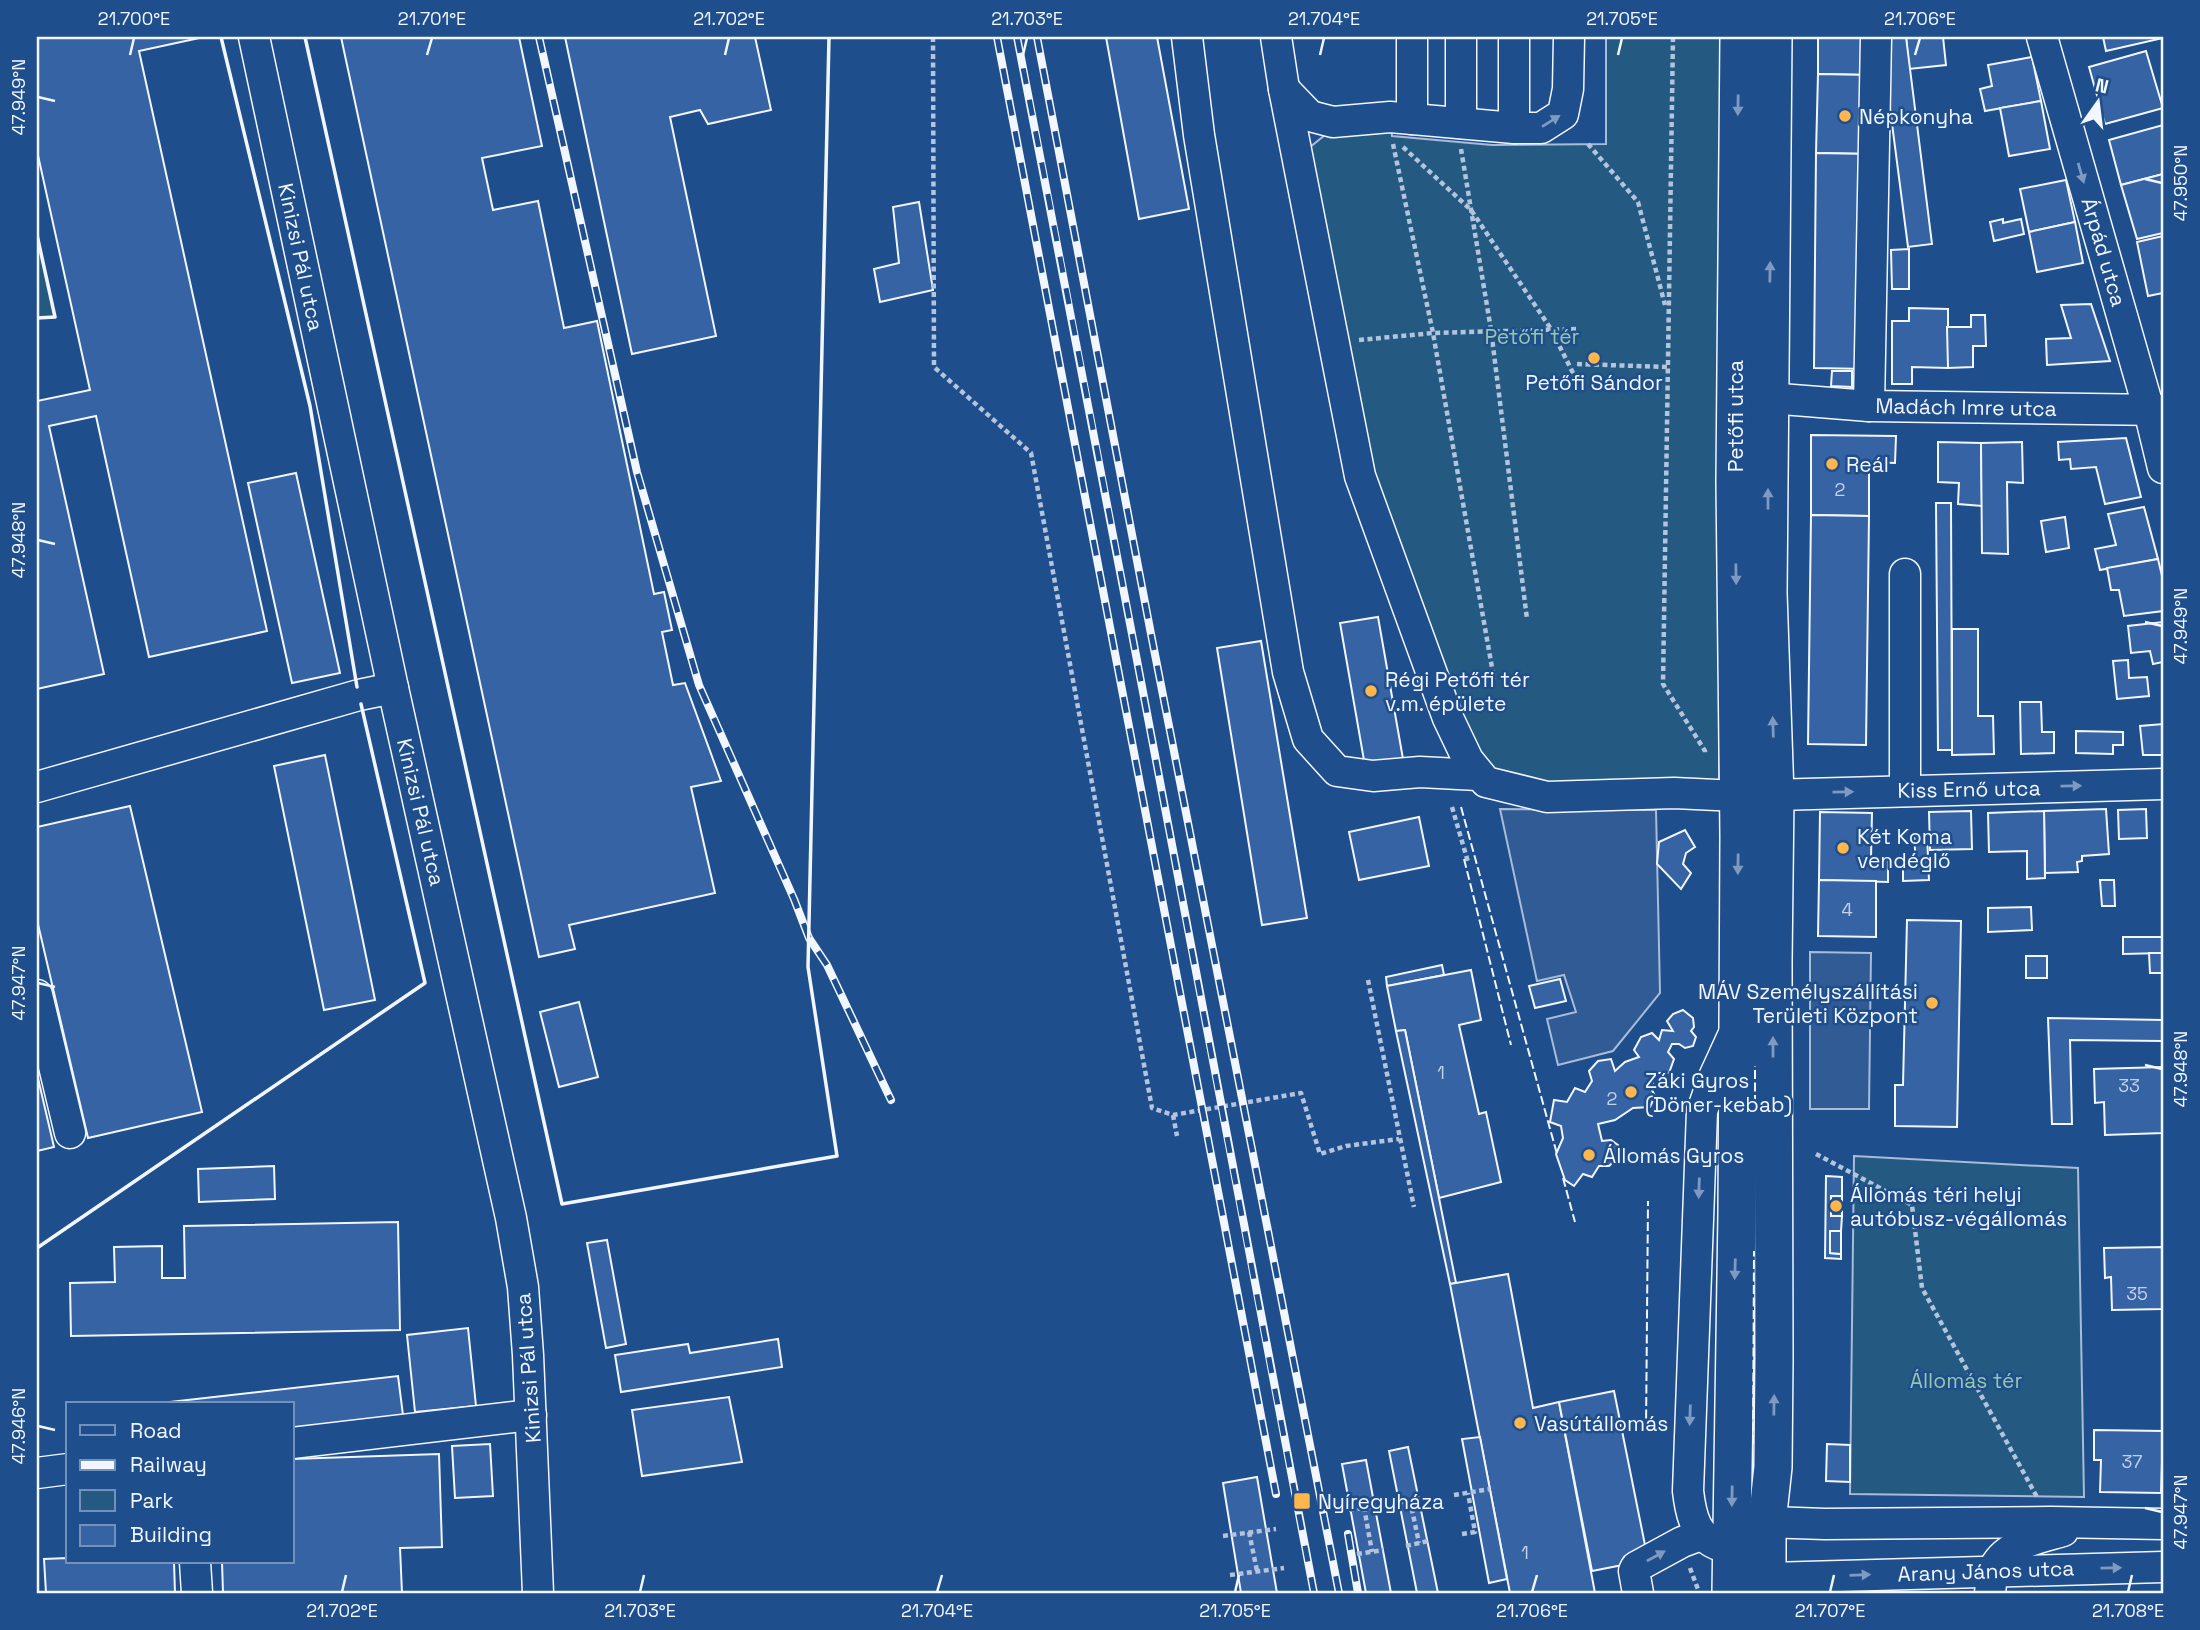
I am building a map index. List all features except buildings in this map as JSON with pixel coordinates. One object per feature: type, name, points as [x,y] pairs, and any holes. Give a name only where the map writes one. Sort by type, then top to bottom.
[{"type":"main road","name":"Petőfi utca","points":[[1738,796],[1735,468],[1739,37]]},
{"type":"main road","name":"Petőfi utca","points":[[1773,37],[1768,593],[1775,795]]},
{"type":"main road","points":[[1767,1586],[1767,1522],[1773,1467],[1775,795]]},
{"type":"main road","points":[[1731,1593],[1716,1542],[1737,1214],[1738,796]]},
{"type":"street","name":"Kinizsi Pál utca","points":[[254,37],[393,688],[511,1218],[523,1287],[538,1593]]},
{"type":"street","points":[[1187,37],[1199,135],[1288,672],[1308,739],[1337,771],[1373,776],[1420,772],[1478,775]]},
{"type":"street","points":[[1276,37],[1360,476],[1448,718],[1468,760],[1486,782],[1547,797],[1674,793],[1738,796]]},
{"type":"street","points":[[1412,37],[1412,119]]},
{"type":"street","points":[[1461,37],[1461,133]]},
{"type":"street","points":[[1514,37],[1514,128]]},
{"type":"street","points":[[1284,89],[1310,116],[1333,122],[1390,117],[1412,119],[1461,133],[1541,128],[1563,114],[1568,89],[1569,37]]},
{"type":"street","points":[[1869,406],[1876,37]]},
{"type":"street","name":"Árpád utca","points":[[2042,37],[2156,410],[2163,468]]},
{"type":"street","points":[[1296,151],[1314,132],[1333,122]]},
{"type":"street","name":"Madách Imre utca","points":[[1769,398],[1869,406],[2156,410]]},
{"type":"street","points":[[1905,574],[1905,791]]},
{"type":"street","points":[[37,787],[359,695],[393,688]]},
{"type":"street","name":"Kiss Ernő utca","points":[[1738,796],[2163,784]]},
{"type":"street","points":[[37,995],[70,1133]]},
{"type":"street","points":[[294,1443],[531,1415]]},
{"type":"street","points":[[37,1473],[66,1469]]},
{"type":"street","points":[[1637,1593],[1634,1571],[1636,1567],[1682,1542],[1716,1542],[1767,1522],[2163,1524]]},
{"type":"street","points":[[1992,1582],[2003,1556],[2015,1548],[2087,1524]]},
{"type":"street","points":[[1716,1542],[1767,1586]]},
{"type":"street","points":[[195,1564],[197,1593]]},
{"type":"street","name":"Arany János utca","points":[[1767,1586],[1992,1582],[2163,1567]]},
{"type":"path","points":[[933,37],[934,367],[1031,453],[1152,1108],[1173,1115],[1301,1093],[1320,1154],[1346,1146],[1399,1139]]},
{"type":"path","points":[[1673,37],[1663,684],[1705,751]]},
{"type":"path","points":[[1461,133],[1491,330],[1527,619]]},
{"type":"path","points":[[1494,679],[1433,333],[1392,136],[1471,210],[1551,329],[1578,383]]},
{"type":"path","points":[[1588,144],[1638,202],[1667,313]]},
{"type":"path","points":[[1333,342],[1433,333],[1576,329]]},
{"type":"path","points":[[1577,364],[1668,367]]},
{"type":"path","points":[[1452,807],[1468,862]]},
{"type":"path","points":[[1368,980],[1414,1207]]},
{"type":"path","points":[[1173,1115],[1177,1136]]},
{"type":"path","points":[[1816,1154],[1912,1205],[1922,1288],[2051,1522]]},
{"type":"path","points":[[1454,1495],[1490,1489]]},
{"type":"path","points":[[1462,1534],[1475,1532],[1468,1493]]},
{"type":"path","points":[[1398,1503],[1420,1499]]},
{"type":"path","points":[[1410,1500],[1419,1543]]},
{"type":"path","points":[[1349,1510],[1375,1506]]},
{"type":"path","points":[[1364,1507],[1373,1552]]},
{"type":"path","points":[[1223,1536],[1276,1529]]},
{"type":"path","points":[[1249,1532],[1257,1571]]},
{"type":"path","points":[[1406,1546],[1428,1541]]},
{"type":"path","points":[[1357,1554],[1383,1550]]},
{"type":"path","points":[[1230,1575],[1284,1568]]},
{"type":"green space","name":"Petőfi tér","points":[[1606,37],[1724,37],[1719,788],[1570,795],[1483,775],[1367,477],[1304,152],[1335,127],[1390,119],[1392,136],[1492,145],[1606,144]]},
{"type":"green space","points":[[37,235],[55,317],[37,318]]},
{"type":"green space","name":"Állomás tér","points":[[1854,1156],[2078,1168],[2084,1497],[1850,1494]]},
{"type":"shaded area","points":[[1500,809],[1656,810],[1660,993],[1613,1051],[1558,1065],[1547,1019],[1576,1012],[1564,975],[1537,981]]},
{"type":"shaded area","points":[[1810,952],[1871,953],[1869,1109],[1810,1109]]},
{"type":"railway","points":[[539,37],[637,472],[699,685],[809,938],[827,965],[891,1100]]},
{"type":"railway","points":[[997,37],[1276,1494]]},
{"type":"railway","points":[[1017,37],[1314,1593]]},
{"type":"railway","points":[[1037,37],[1339,1593]]},
{"type":"railway","points":[[1348,1534],[1358,1593]]},
{"type":"fence","points":[[1461,807],[1557,1154]]},
{"type":"fence","points":[[1464,859],[1511,1045]]},
{"type":"fence","points":[[1755,1066],[1755,1104]]},
{"type":"fence","points":[[1563,1178],[1575,1222]]},
{"type":"fence","points":[[1646,1431],[1648,1201]]},
{"type":"fence","points":[[1753,1444],[1754,1251]]},
{"type":"wall","points":[[221,37],[310,406],[357,687]]},
{"type":"wall","points":[[305,37],[562,1204],[837,1156],[808,967],[829,37]]},
{"type":"wall","points":[[37,235],[55,317],[37,318]]},
{"type":"wall","points":[[37,1248],[425,983],[361,704]]},
{"type":"place","name":"Népkonyha","points":[[1845,116]]},
{"type":"place","name":"Petőfi Sándor","points":[[1594,358]]},
{"type":"place","name":"Reál","points":[[1832,464]]},
{"type":"place","name":"Régi Petőfi tér v.m. épülete","points":[[1371,691]]},
{"type":"place","name":"Két Koma vendéglő","points":[[1843,848]]},
{"type":"place","name":"MÁV Személyszállítási Területi Központ","points":[[1932,1003]]},
{"type":"place","name":"Záki Gyros (Döner-kebab)","points":[[1631,1092]]},
{"type":"place","name":"Állomás Gyros","points":[[1589,1155]]},
{"type":"place","name":"Állomás téri helyi autóbusz-végállomás","points":[[1836,1206]]},
{"type":"place","name":"Vasútállomás","points":[[1520,1423]]},
{"type":"place","name":"Nyíregyháza","points":[[1302,1501]]}]
